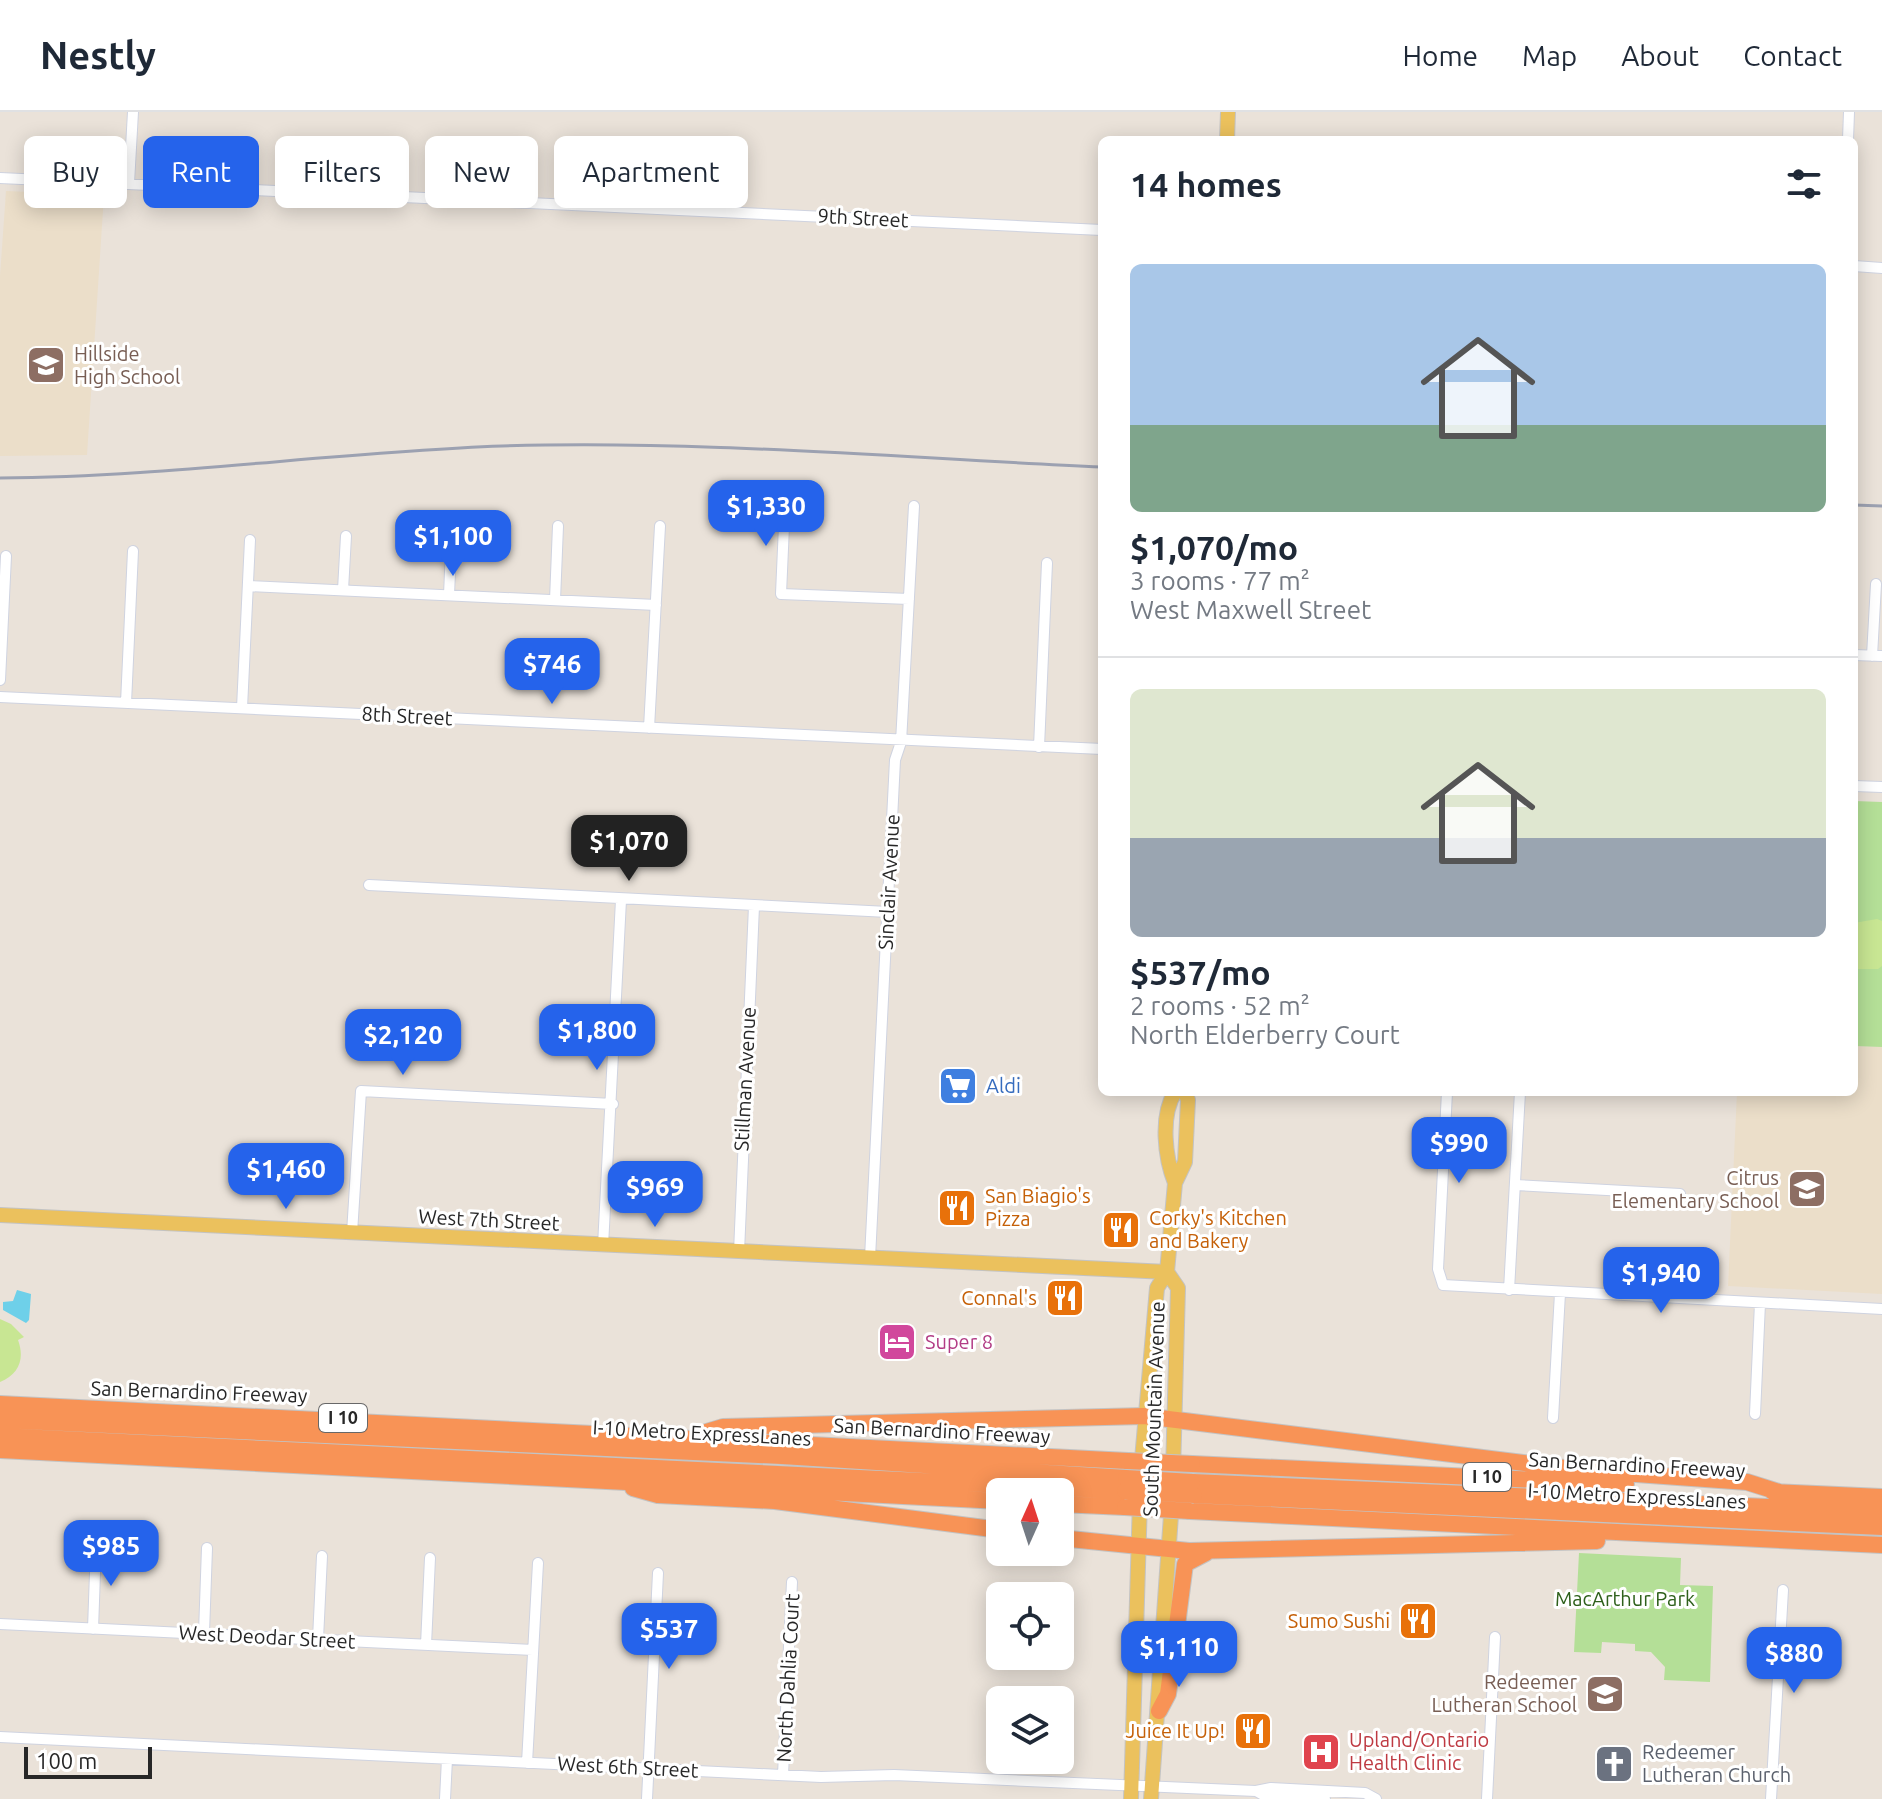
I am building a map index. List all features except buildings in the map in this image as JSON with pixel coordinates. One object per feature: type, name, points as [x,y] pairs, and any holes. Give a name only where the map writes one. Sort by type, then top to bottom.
[{"type":"highway","name":"San Bernardino Freeway","points":[[0,1404],[892,1447],[1126,1484],[1192,1488],[1504,1478],[1882,1497]]},
{"type":"highway","points":[[686,1437],[723,1427],[1144,1416],[1581,1470],[1747,1482],[1782,1493]]},
{"type":"highway","name":"I-10 Metro ExpressLanes","points":[[0,1420],[782,1456],[1126,1484]]},
{"type":"highway","name":"I-10 Metro ExpressLanes","points":[[0,1436],[762,1472],[1126,1484]]},
{"type":"highway","points":[[782,1456],[892,1447]]},
{"type":"highway","points":[[0,1450],[986,1500]]},
{"type":"highway","points":[[762,1472],[844,1493]]},
{"type":"highway","points":[[1504,1478],[1612,1499]]},
{"type":"highway","points":[[601,1480],[658,1495],[775,1501],[986,1528]]},
{"type":"highway","name":"San Bernardino Freeway","points":[[1074,1500],[1126,1484],[1192,1488],[1333,1517],[1882,1545]]},
{"type":"highway","name":"I-10 Metro ExpressLanes","points":[[1192,1488],[1612,1499],[1882,1512]]},
{"type":"highway","name":"I-10 Metro ExpressLanes","points":[[1192,1488],[1571,1513],[1882,1527]]},
{"type":"highway","points":[[1333,1517],[1571,1513]]},
{"type":"highway","points":[[1074,1540],[1137,1548],[1213,1551],[1594,1541],[1681,1545],[1705,1537]]},
{"type":"highway","points":[[1159,1711],[1168,1694],[1185,1564],[1213,1551]]},
{"type":"main road","points":[[1218,136],[1219,112]]},
{"type":"main road","points":[[1227,136],[1228,112]]},
{"type":"main road","points":[[1235,136],[1236,112]]},
{"type":"main road","name":"South Mountain Avenue","points":[[1172,1096],[1169,1101],[1167,1162],[1175,1183]]},
{"type":"main road","name":"South Mountain Avenue","points":[[1131,1792],[1137,1548],[1144,1416],[1157,1288],[1167,1272],[1175,1183],[1185,1162],[1186,1096]]},
{"type":"main road","name":"West 7th Street","points":[[0,1215],[1167,1272]]},
{"type":"main road","name":"South Mountain Avenue","points":[[1151,1792],[1159,1711],[1176,1420],[1178,1288],[1167,1272]]},
{"type":"street","points":[[129,183],[133,112]]},
{"type":"street","points":[[1848,136],[1849,112]]},
{"type":"street","name":"9th Street","points":[[0,178],[1098,230]]},
{"type":"street","points":[[1858,266],[1882,268]]},
{"type":"street","points":[[785,503],[781,594],[909,599]]},
{"type":"street","name":"Sinclair Avenue","points":[[870,1258],[895,760],[901,742],[914,506]]},
{"type":"street","points":[[449,595],[452,526]]},
{"type":"street","points":[[555,600],[558,526]]},
{"type":"street","points":[[649,728],[660,526]]},
{"type":"street","points":[[343,590],[346,536]]},
{"type":"street","points":[[242,708],[250,540]]},
{"type":"street","points":[[126,703],[133,551]]},
{"type":"street","points":[[0,680],[6,556]]},
{"type":"street","points":[[1039,747],[1047,563]]},
{"type":"street","points":[[1876,584],[1877,656]]},
{"type":"street","points":[[248,586],[656,605]]},
{"type":"street","name":"8th Street","points":[[0,697],[901,742],[1098,749]]},
{"type":"street","points":[[1858,786],[1882,787]]},
{"type":"street","points":[[369,885],[888,912]]},
{"type":"street","points":[[603,1246],[613,1104],[621,900]]},
{"type":"street","name":"Stillman Avenue","points":[[739,1252],[754,906]]},
{"type":"street","points":[[352,1233],[361,1091],[613,1104]]},
{"type":"street","points":[[1447,1096],[1438,1269],[1443,1285],[1882,1309]]},
{"type":"street","points":[[1509,1290],[1520,1096]]},
{"type":"street","points":[[1515,1185],[1680,1194]]},
{"type":"street","points":[[1553,1418],[1560,1293]]},
{"type":"street","points":[[1755,1414],[1760,1303]]},
{"type":"street","points":[[93,1629],[96,1545]]},
{"type":"street","points":[[204,1633],[207,1548]]},
{"type":"street","points":[[318,1639],[322,1556]]},
{"type":"street","points":[[426,1645],[430,1558]]},
{"type":"street","points":[[527,1763],[538,1563]]},
{"type":"street","points":[[647,1799],[658,1573]]},
{"type":"street","name":"North Dahlia Court","points":[[783,1775],[792,1582]]},
{"type":"street","points":[[1771,1799],[1783,1590]]},
{"type":"street","name":"West Deodar Street","points":[[0,1624],[533,1650]]},
{"type":"street","points":[[1487,1799],[1495,1637]]},
{"type":"street","name":"West 6th Street","points":[[0,1737],[783,1775],[894,1775],[1131,1792],[1256,1791],[1271,1788],[1365,1793],[1376,1799]]},
{"type":"street","points":[[445,1799],[447,1759]]},
{"type":"street","name":"West 6th Street","points":[[1256,1791],[1265,1796],[1325,1799]]},
{"type":"shaded area","name":"Hillside High School","points":[[6,191],[24,192],[24,208],[103,208],[87,455],[0,456],[0,276]]},
{"type":"shaded area","name":"Citrus Elementary School","points":[[1858,1046],[1882,1047],[1882,1294],[1728,1286],[1737,1096],[1858,1096]]},
{"type":"green space","points":[[1858,801],[1882,802],[1882,1047],[1858,1046]]},
{"type":"green space","points":[[1882,921],[1882,966],[1878,969],[1858,969],[1858,922]]},
{"type":"green space","points":[[0,1319],[11,1324],[24,1337],[18,1340],[21,1353],[19,1365],[12,1375],[0,1382]]},
{"type":"green space","name":"MacArthur Park","points":[[1579,1553],[1681,1558],[1680,1585],[1713,1586],[1710,1682],[1664,1680],[1665,1667],[1651,1652],[1635,1651],[1635,1644],[1602,1642],[1601,1653],[1574,1652]]},
{"type":"water","points":[[17,1290],[31,1294],[29,1320],[26,1323],[3,1310],[3,1302],[13,1301]]},
{"type":"railway","points":[[0,478],[126,473],[439,449],[577,445],[802,451],[1098,467]]},
{"type":"railway","points":[[1858,505],[1882,506]]},
{"type":"place","name":"Hillside High School","points":[[46,365]]},
{"type":"place","name":"Aldi","points":[[958,1086]]},
{"type":"place","name":"Citrus Elementary School","points":[[1807,1189]]},
{"type":"place","name":"San Biagio's Pizza","points":[[957,1208]]},
{"type":"place","name":"Corky's Kitchen and Bakery","points":[[1121,1230]]},
{"type":"place","name":"Connal's","points":[[1065,1298]]},
{"type":"place","name":"Super 8","points":[[897,1342]]},
{"type":"place","name":"Sumo Sushi","points":[[1418,1621]]},
{"type":"place","name":"Redeemer Lutheran School","points":[[1605,1694]]},
{"type":"place","name":"Juice It Up!","points":[[1253,1731]]},
{"type":"place","name":"Upland/Ontario Health Clinic","points":[[1321,1752]]},
{"type":"place","name":"Redeemer Lutheran Church","points":[[1614,1764]]}]
